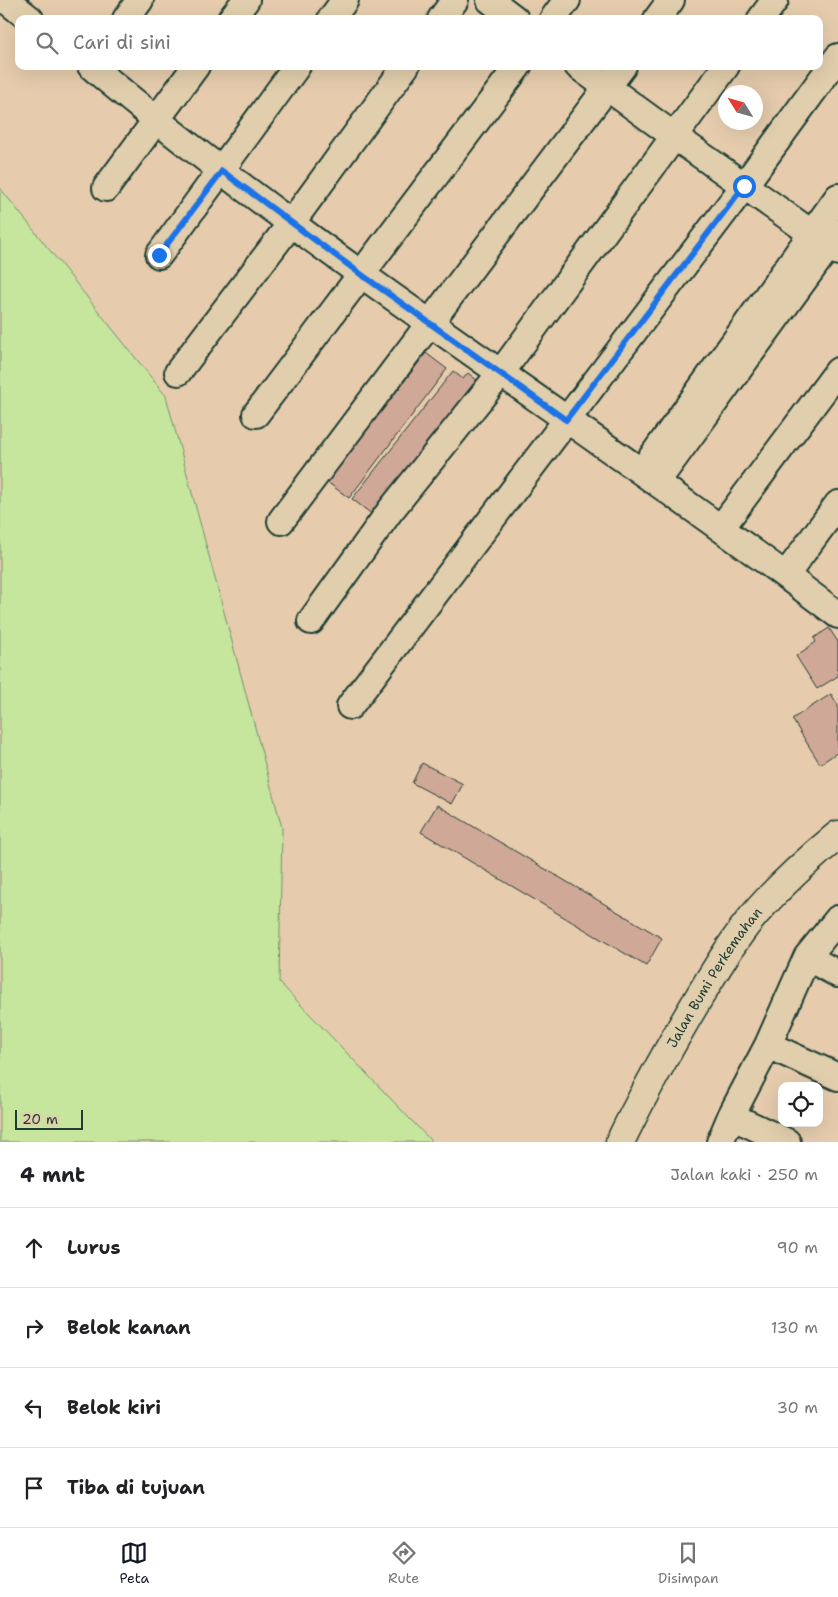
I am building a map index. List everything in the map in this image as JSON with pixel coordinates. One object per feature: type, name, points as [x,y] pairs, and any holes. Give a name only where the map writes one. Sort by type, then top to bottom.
[{"type":"street","points":[[129,15],[140,0]]},
{"type":"street","points":[[234,15],[246,0]]},
{"type":"street","points":[[334,15],[345,0]]},
{"type":"street","points":[[444,15],[455,0]]},
{"type":"street","points":[[490,0],[510,15]]},
{"type":"street","points":[[556,15],[567,0]]},
{"type":"street","points":[[660,15],[671,0]]},
{"type":"street","points":[[764,15],[775,0]]},
{"type":"street","points":[[350,706],[744,186],[838,56]]},
{"type":"street","points":[[96,70],[155,120],[362,275],[500,374],[722,528],[838,615]]},
{"type":"street","points":[[106,188],[193,70]]},
{"type":"street","points":[[159,255],[294,70]]},
{"type":"street","points":[[178,372],[292,222],[403,70]]},
{"type":"street","points":[[256,414],[515,70]]},
{"type":"street","points":[[584,70],[744,186],[829,241]]},
{"type":"street","points":[[282,521],[620,70]]},
{"type":"street","points":[[311,621],[390,511],[500,374],[723,70]]},
{"type":"street","points":[[650,477],[829,241],[838,197]]},
{"type":"street","points":[[722,528],[838,371]]},
{"type":"street","points":[[786,575],[838,504]]},
{"type":"street","name":"Jalan Bumi Perkemahan","points":[[620,1142],[646,1090],[699,996],[734,942],[763,906],[814,855],[838,835]]},
{"type":"street","points":[[720,1142],[768,1045],[807,957],[838,919]]},
{"type":"street","points":[[807,957],[838,974]]},
{"type":"street","points":[[768,1045],[838,1077]]},
{"type":"street","points":[[732,1116],[788,1142]]},
{"type":"green space","points":[[0,188],[166,396],[282,828],[279,982],[432,1142],[0,1142]]},
{"type":"building","points":[[426,353],[447,369],[349,498],[327,482]]},
{"type":"building","points":[[453,371],[463,379],[468,373],[478,381],[373,515],[352,499]]},
{"type":"building","points":[[829,628],[838,642],[838,666],[836,668],[838,676],[817,689],[796,656],[816,642],[814,638]]},
{"type":"building","points":[[831,694],[838,705],[838,752],[820,764],[792,719]]},
{"type":"building","points":[[422,763],[463,784],[452,804],[412,783]]},
{"type":"building","points":[[437,805],[662,938],[646,966],[421,832]]},
{"type":"route","points":[[159,255],[222,171],[362,275],[566,420],[744,186]]}]
